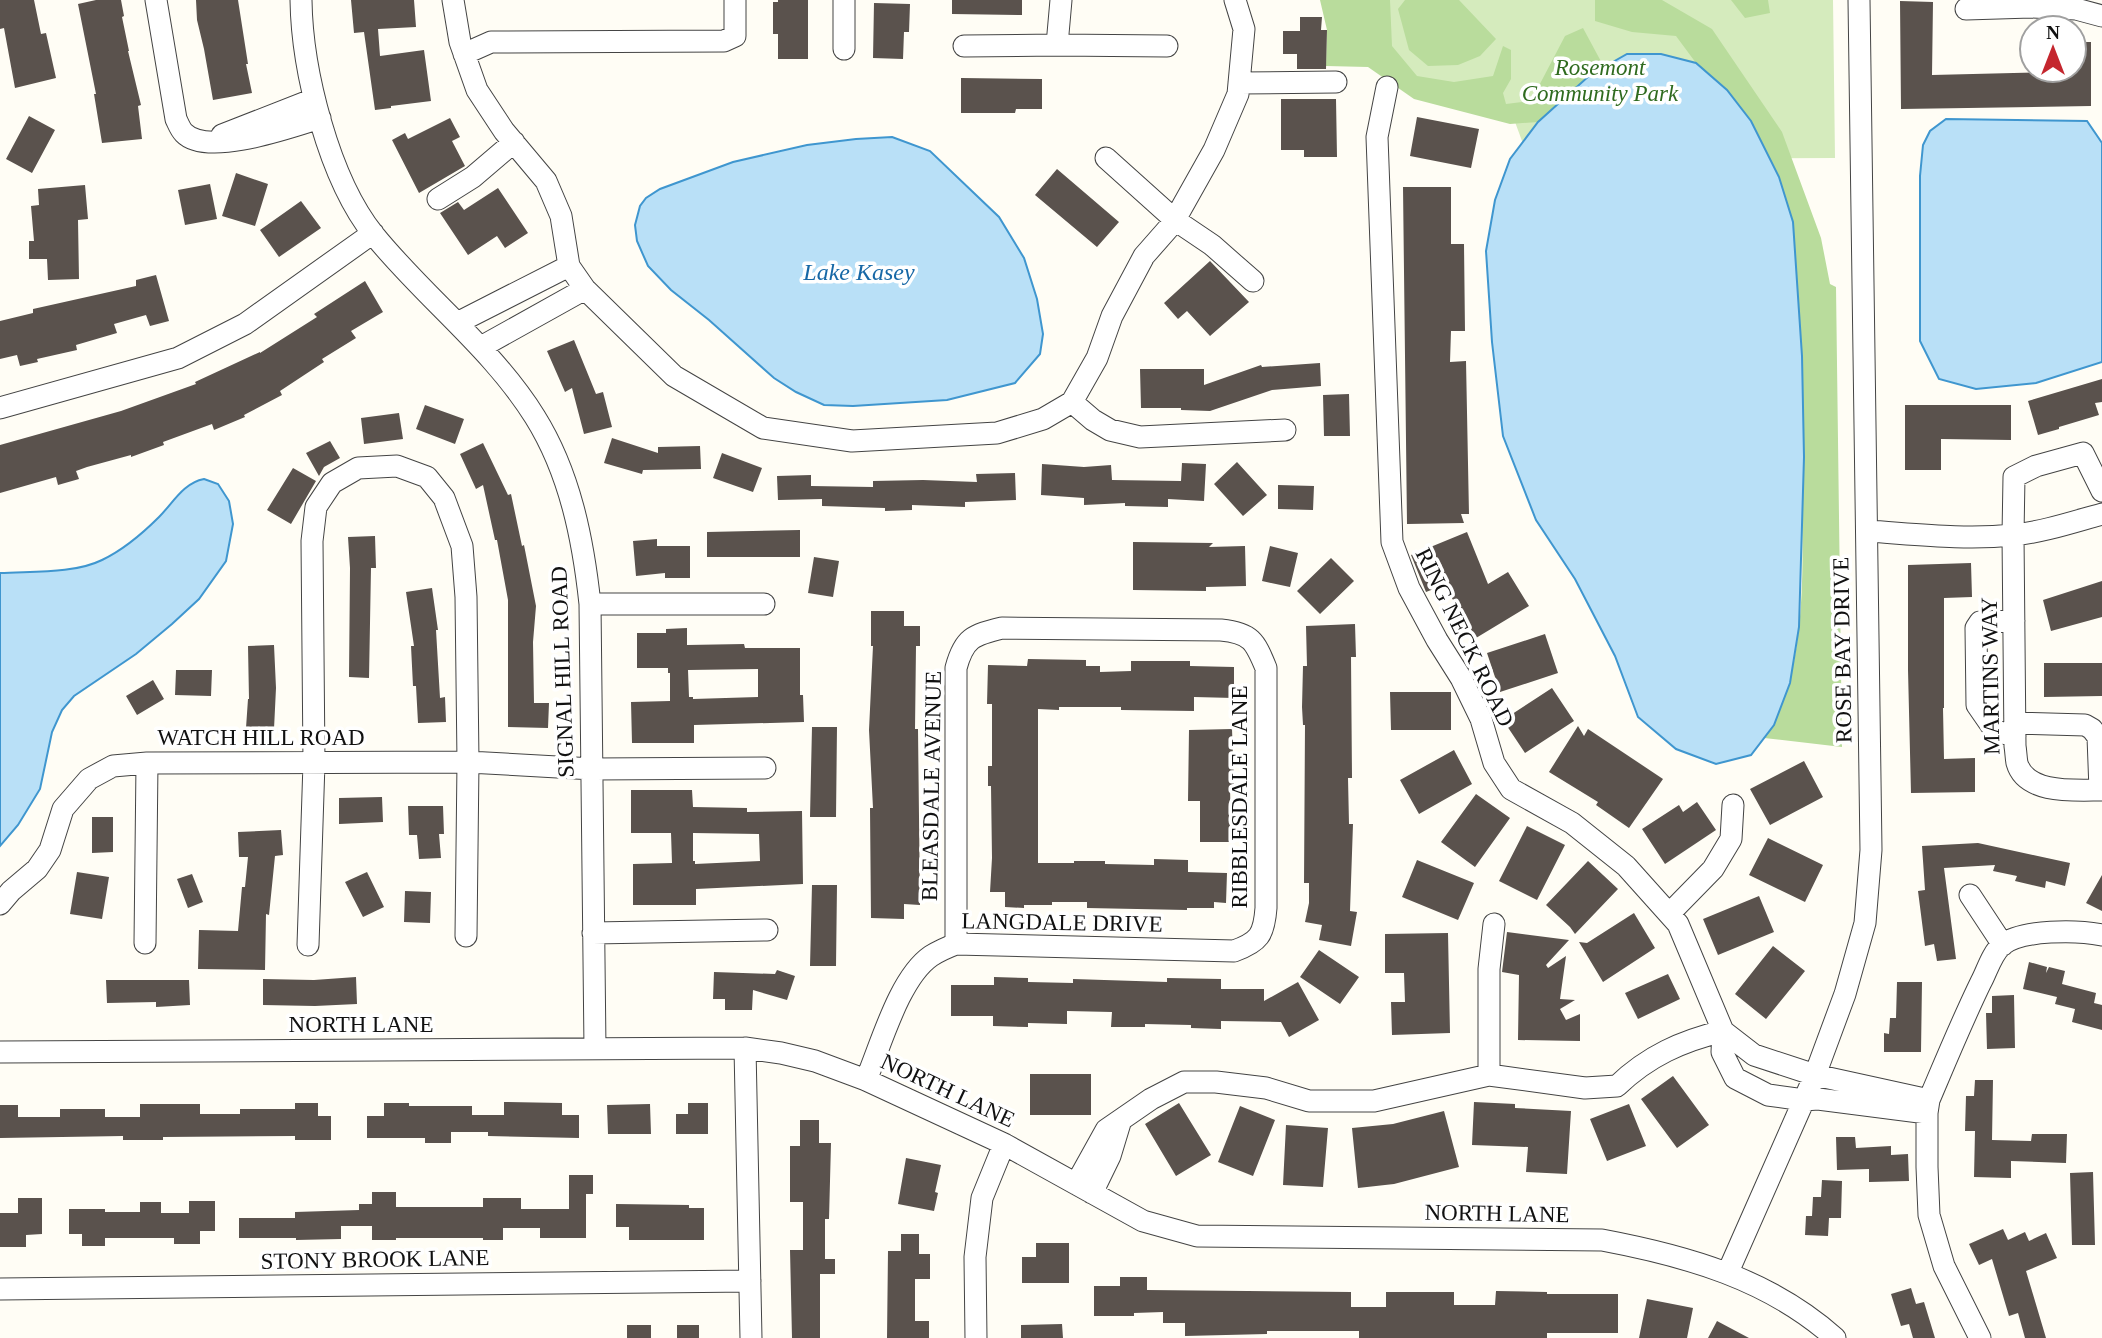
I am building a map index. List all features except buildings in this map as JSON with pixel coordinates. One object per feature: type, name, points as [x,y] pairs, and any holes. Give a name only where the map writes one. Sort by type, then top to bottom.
[{"type":"street","points":[[156,0],[176,118],[184,134],[204,142],[317,108]]},
{"type":"street","name":"SIGNAL HILL ROAD","points":[[301,0],[304,41],[317,108],[342,180],[357,210],[373,233],[481,347],[535,417],[555,456],[570,497],[586,567],[590,604],[595,1049]]},
{"type":"street","points":[[453,0],[460,42],[477,90],[546,181],[561,216],[569,266],[584,289],[674,376],[763,428],[852,441],[997,433],[1043,419],[1072,402],[1097,358],[1112,316],[1144,256],[1175,220],[1214,150],[1238,94],[1244,29],[1235,0]]},
{"type":"street","points":[[464,54],[491,42],[724,41],[735,36],[735,0]]},
{"type":"street","points":[[844,0],[844,49]]},
{"type":"street","points":[[1057,45],[1061,0]]},
{"type":"street","name":"ROSE BAY DRIVE","points":[[1728,1272],[1815,1076],[1845,994],[1865,923],[1871,850],[1859,0]]},
{"type":"street","points":[[1966,9],[2076,9],[2102,16]]},
{"type":"street","points":[[964,46],[1167,46]]},
{"type":"street","points":[[1239,83],[1336,82]]},
{"type":"street","name":"RING NECK ROAD","points":[[1387,87],[1377,137],[1392,542],[1409,588],[1461,678],[1481,719],[1493,763],[1511,789],[1572,823],[1626,866],[1678,924],[1723,1031],[1722,1052],[1735,1078],[1768,1095],[1804,1100],[1928,1107]]},
{"type":"street","points":[[438,199],[473,177],[514,142]]},
{"type":"street","points":[[1106,158],[1175,220],[1212,245],[1253,281]]},
{"type":"street","points":[[0,408],[178,358],[245,324],[373,233]]},
{"type":"street","points":[[457,323],[569,266]]},
{"type":"street","points":[[481,347],[584,289]]},
{"type":"street","points":[[1072,402],[1110,430],[1140,437],[1285,430]]},
{"type":"street","name":"MARTINS WAY","points":[[2101,790],[2050,790],[2028,779],[2018,766],[2015,730],[2014,477],[2036,466],[2083,453],[2102,491]]},
{"type":"street","points":[[308,945],[314,763],[312,541],[316,507],[332,483],[358,468],[397,466],[427,477],[444,498],[462,546],[466,597],[468,762],[466,936]]},
{"type":"street","points":[[1867,531],[1955,537],[2013,535],[2102,514]]},
{"type":"street","points":[[590,604],[764,604]]},
{"type":"street","points":[[2014,621],[1980,622],[1976,628],[1977,705],[1995,731],[2085,724],[2098,737],[2101,790]]},
{"type":"street","name":"RIBBLESDALE LANE","points":[[976,634],[1002,628],[1221,630],[1240,632],[1258,647],[1266,668],[1266,908],[1264,929],[1251,945]]},
{"type":"street","name":"BLEASDALE AVENUE","points":[[956,944],[956,668],[960,651],[976,634]]},
{"type":"street","name":"WATCH HILL ROAD","points":[[0,904],[37,869],[50,850],[63,809],[89,779],[113,766],[468,762],[593,769],[765,768]]},
{"type":"street","points":[[145,943],[148,764]]},
{"type":"street","points":[[1669,914],[1713,869],[1731,839],[1733,805]]},
{"type":"street","points":[[1970,895],[2003,945]]},
{"type":"street","points":[[1489,1076],[1489,969],[1493,924]]},
{"type":"street","points":[[593,933],[767,929]]},
{"type":"street","points":[[1980,1338],[1944,1266],[1929,1215],[1928,1107],[1964,1018],[1992,960],[2003,945],[2028,934],[2085,932],[2102,935]]},
{"type":"street","name":"LANGDALE DRIVE","points":[[866,1080],[900,997],[914,973],[931,956],[956,944],[1234,951],[1251,945]]},
{"type":"street","points":[[1084,1188],[1110,1156],[1122,1118],[1184,1082],[1216,1082],[1266,1088],[1309,1101],[1374,1101],[1489,1076],[1585,1088],[1617,1086],[1630,1073],[1670,1049],[1689,1040],[1723,1031]]},
{"type":"street","name":"RING NECK ROAD","points":[[1723,1031],[1754,1055],[1815,1076],[1928,1107]]},
{"type":"street","points":[[746,1048],[751,1338]]},
{"type":"street","name":"NORTH LANE","points":[[0,1052],[746,1048],[781,1053],[815,1061],[866,1080],[1004,1144],[1143,1221],[1197,1236],[1602,1240],[1659,1251],[1728,1272],[1784,1300],[1835,1338]]},
{"type":"street","points":[[976,1338],[975,1257],[982,1198],[1004,1144]]},
{"type":"street","name":"STONY BROOK LANE","points":[[0,1289],[750,1281]]},
{"type":"green space","points":[[1320,0],[1390,0],[1392,46],[1417,76],[1454,82],[1493,76],[1503,46],[1511,50],[1511,79],[1503,93],[1506,104],[1531,101],[1565,36],[1583,28],[1604,67],[1590,75],[1538,122],[1510,124],[1414,99],[1368,67],[1326,66],[1327,30]]},
{"type":"green space","name":"Rosemont Community Park","points":[[1365,0],[1833,0],[1835,158],[1529,160],[1515,122],[1366,60]]},
{"type":"green space","points":[[1405,0],[1459,0],[1496,39],[1480,56],[1458,65],[1428,66],[1409,50],[1398,9]]},
{"type":"green space","points":[[1595,0],[1662,0],[1712,29],[1782,132],[1821,238],[1830,284],[1836,287],[1842,747],[1764,738],[1781,708],[1792,673],[1802,590],[1802,504],[1793,222],[1779,177],[1751,121],[1727,90],[1696,63],[1676,36],[1632,32],[1595,21]]},
{"type":"green space","points":[[1731,0],[1768,0],[1770,13],[1745,18]]},
{"type":"water","points":[[1627,54],[1661,54],[1696,63],[1727,90],[1751,121],[1779,177],[1793,222],[1802,356],[1804,457],[1799,627],[1790,683],[1774,725],[1751,755],[1716,764],[1676,749],[1638,717],[1615,656],[1575,579],[1536,520],[1503,436],[1492,342],[1486,251],[1495,200],[1510,159],[1538,122],[1590,75]]},
{"type":"water","points":[[1946,119],[2087,121],[2102,143],[2102,362],[2036,383],[1976,389],[1939,379],[1920,341],[1920,176],[1923,145],[1930,131]]},
{"type":"water","name":"Lake Kasey","points":[[892,137],[930,151],[999,217],[1024,258],[1037,299],[1043,334],[1040,354],[1015,383],[947,400],[853,406],[824,405],[774,378],[671,290],[648,266],[637,241],[635,225],[640,206],[646,198],[660,189],[733,162],[807,145]]},
{"type":"water","points":[[204,479],[218,484],[229,501],[233,524],[226,561],[199,599],[172,624],[136,654],[74,696],[62,710],[52,732],[40,789],[18,825],[0,846],[0,573],[66,570],[102,560],[139,535],[184,489]]}]
